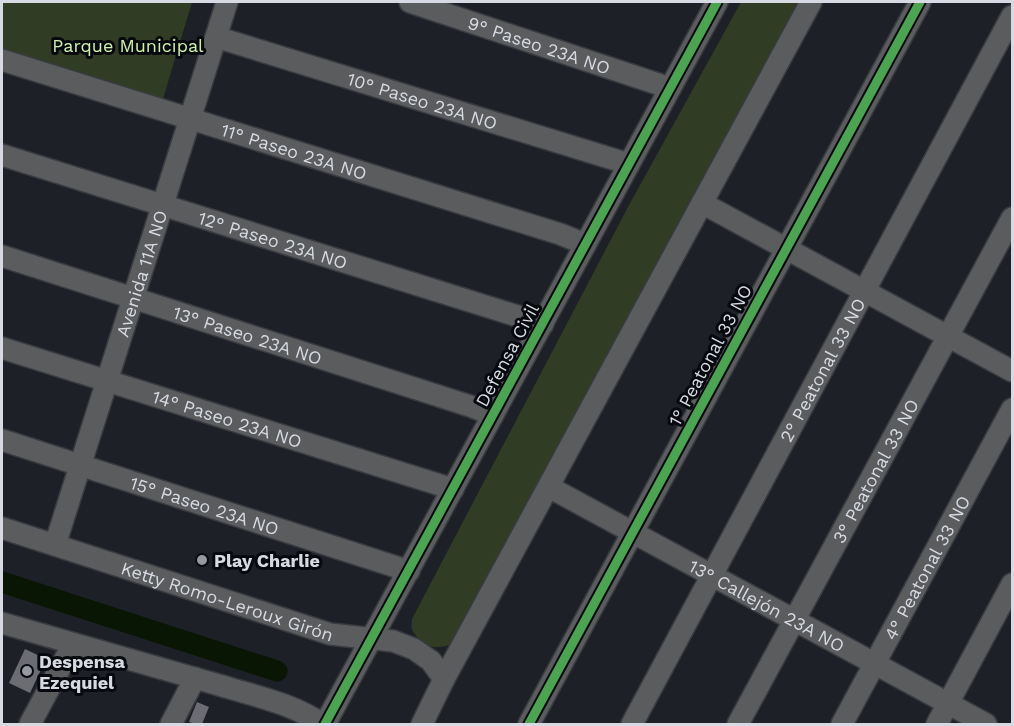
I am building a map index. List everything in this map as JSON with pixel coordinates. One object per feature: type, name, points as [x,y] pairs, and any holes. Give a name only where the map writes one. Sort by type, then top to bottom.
[{"type":"street","name":"Avenida 11A NO","points":[[55,545],[227,2]]},
{"type":"street","name":"9° Paseo 23A NO","points":[[410,2],[670,88]]},
{"type":"street","name":"Defensa Civil","points":[[323,724],[543,324],[670,88],[712,2]]},
{"type":"street","points":[[422,724],[444,679],[811,2]]},
{"type":"street","name":"1° Peatonal 33 NO","points":[[529,724],[920,2]]},
{"type":"street","points":[[1006,2],[1012,5]]},
{"type":"street","name":"2° Peatonal 33 NO","points":[[632,724],[1012,16]]},
{"type":"street","name":"10° Paseo 23A NO","points":[[216,37],[629,164]]},
{"type":"street","name":"11° Paseo 23A NO","points":[[2,60],[560,234],[585,244]]},
{"type":"street","name":"12° Paseo 23A NO","points":[[2,155],[543,324]]},
{"type":"street","points":[[702,203],[787,247],[1012,371]]},
{"type":"street","name":"3° Peatonal 33 NO","points":[[738,724],[1012,218]]},
{"type":"street","name":"13° Paseo 23A NO","points":[[2,256],[493,415]]},
{"type":"street","name":"14° Paseo 23A NO","points":[[2,348],[453,489]]},
{"type":"street","name":"4° Peatonal 33 NO","points":[[842,724],[1012,409]]},
{"type":"street","name":"15° Paseo 23A NO","points":[[2,440],[409,571]]},
{"type":"street","name":"13° Callejón 23A NO","points":[[549,487],[986,724]]},
{"type":"street","name":"Ketty Romo-Leroux Girón","points":[[2,528],[330,634],[393,641],[414,649],[431,661],[444,679]]},
{"type":"street","points":[[937,724],[1012,584]]},
{"type":"street","points":[[2,623],[295,708],[323,724]]},
{"type":"street","points":[[30,724],[74,644]]},
{"type":"street","points":[[171,724],[195,678]]},
{"type":"green space","name":"Parque Municipal","points":[[2,2],[192,2],[162,102],[2,50]]},
{"type":"green space","points":[[741,2],[807,2],[456,642],[440,647],[430,646],[421,641],[413,631],[412,619],[628,207]]},
{"type":"building","name":"Despensa Ezequiel","points":[[25,649],[46,659],[30,693],[9,683]]},
{"type":"building","points":[[197,702],[209,707],[202,724],[189,722]]},
{"type":"waterway","points":[[2,582],[277,671]]},
{"type":"cycle path","points":[[325,724],[717,2]]},
{"type":"cycle path","points":[[529,724],[920,2]]},
{"type":"place","name":"Play Charlie","points":[[202,560]]},
{"type":"place","name":"Despensa Ezequiel","points":[[27,671]]}]
